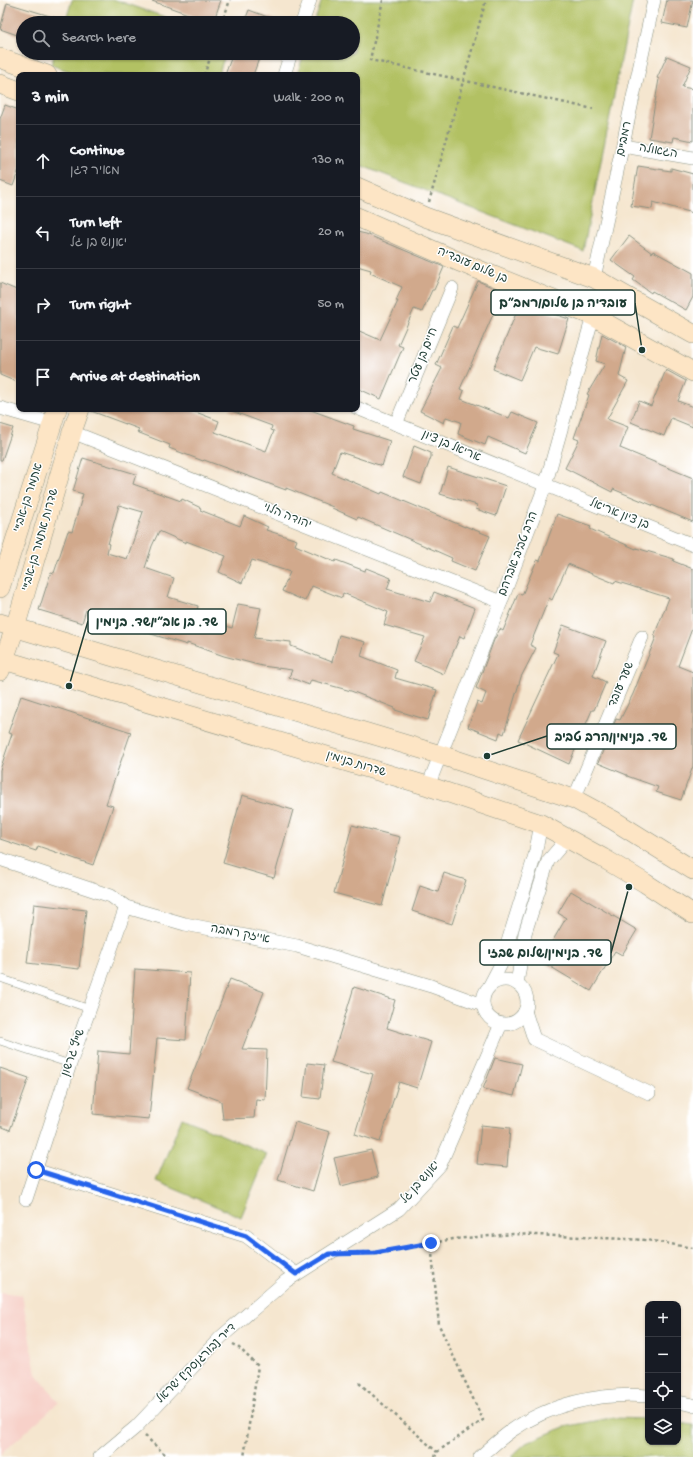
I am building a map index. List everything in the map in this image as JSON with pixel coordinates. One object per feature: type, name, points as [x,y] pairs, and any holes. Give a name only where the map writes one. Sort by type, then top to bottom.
[{"type":"main road","points":[[0,58],[39,72]]},
{"type":"main road","points":[[0,84],[16,90]]},
{"type":"main road","points":[[360,188],[425,217],[594,278],[693,334]]},
{"type":"main road","name":"בן שלום עובדיה","points":[[360,218],[462,263],[593,316],[693,372]]},
{"type":"main road","name":"שדרות אתמר בן-אב\"י","points":[[1,664],[8,626],[79,412]]},
{"type":"main road","name":"אתמר בן-אב\"י","points":[[0,588],[55,416]]},
{"type":"main road","points":[[8,626],[441,755],[574,799],[688,864]]},
{"type":"main road","name":"שדרות בנימין","points":[[1,664],[428,786],[541,824],[603,858],[693,914]]},
{"type":"street","points":[[304,16],[310,0]]},
{"type":"street","name":"רמב\"ם","points":[[594,278],[654,0]]},
{"type":"street","points":[[285,72],[289,60]]},
{"type":"street","name":"הגאולה","points":[[623,146],[693,158]]},
{"type":"street","name":"חיים בן עטר","points":[[396,424],[452,288]]},
{"type":"street","name":"הרב טביב אברהם","points":[[428,786],[545,486],[593,316]]},
{"type":"street","points":[[0,408],[16,410]]},
{"type":"street","name":"אריאל בן ציון","points":[[360,409],[545,486]]},
{"type":"street","points":[[28,412],[55,416]]},
{"type":"street","name":"יהודה הלוי","points":[[72,432],[501,602]]},
{"type":"street","name":"בן ציון אריאל","points":[[545,486],[693,545]]},
{"type":"street","name":"שער עובד","points":[[574,799],[642,637]]},
{"type":"street","points":[[490,985],[504,980],[511,981],[523,990],[526,996],[527,1004],[525,1011],[516,1022],[501,1024],[494,1022],[485,1012],[483,998],[501,964],[535,855],[541,824]]},
{"type":"street","points":[[517,984],[525,933],[548,861],[567,839]]},
{"type":"street","name":"אייזק רמבה","points":[[0,858],[111,896],[126,907],[185,924],[297,946],[431,986],[483,1005]]},
{"type":"street","name":"ש\"ץ גרשון","points":[[26,1199],[70,1064],[126,907]]},
{"type":"street","points":[[525,1011],[534,1039],[650,1093]]},
{"type":"street","name":"יאנוש בן גל","points":[[296,1274],[399,1209],[440,1165],[501,1024]]},
{"type":"street","points":[[36,1170],[246,1236],[296,1274]]},
{"type":"street","name":"ד\"ר [בורגנסקי] ישראל","points":[[100,1457],[136,1428],[221,1337],[296,1274]]},
{"type":"street","points":[[480,1457],[517,1427],[536,1416],[568,1404],[612,1395],[645,1396]]},
{"type":"street","points":[[681,1403],[693,1405]]},
{"type":"lane","points":[[0,978],[90,1009]]},
{"type":"lane","points":[[0,1042],[70,1064]]},
{"type":"path","points":[[224,16],[230,0]]},
{"type":"path","points":[[383,0],[370,60],[593,109]]},
{"type":"path","points":[[425,217],[486,0]]},
{"type":"path","points":[[205,72],[209,60]]},
{"type":"path","points":[[329,1254],[375,1253],[453,1239],[526,1234],[647,1240],[693,1248]]},
{"type":"path","points":[[431,1243],[439,1325],[483,1420],[437,1452],[435,1457]]},
{"type":"path","points":[[221,1337],[237,1346],[258,1366],[244,1457]]},
{"type":"path","points":[[359,1383],[437,1452]]},
{"type":"path","points":[[136,1428],[168,1457]]},
{"type":"shaded area","points":[[0,1292],[22,1295],[36,1374],[59,1402],[0,1455]]},
{"type":"green space","points":[[72,0],[116,0],[162,16],[67,16]]},
{"type":"green space","points":[[322,0],[633,0],[583,251],[360,165],[360,72],[298,72],[302,60],[360,60],[360,16],[316,16]]},
{"type":"green space","points":[[53,60],[223,60],[219,72],[71,72],[51,65]]},
{"type":"green space","points":[[182,1118],[267,1154],[241,1217],[156,1181]]},
{"type":"green space","points":[[611,1418],[645,1419],[645,1445],[681,1445],[681,1423],[693,1425],[693,1457],[511,1457],[526,1443],[564,1427]]},
{"type":"building","points":[[221,0],[215,16],[194,16],[152,1]]},
{"type":"building","points":[[667,0],[693,0],[687,28],[662,23]]},
{"type":"building","points":[[7,3],[50,16],[16,16],[16,35],[0,29]]},
{"type":"building","points":[[249,10],[265,16],[247,16]]},
{"type":"building","points":[[667,56],[691,66],[682,87],[693,89],[693,141],[674,137],[673,142],[649,138],[659,79],[657,78]]},
{"type":"building","points":[[230,60],[258,60],[254,72],[226,72]]},
{"type":"building","points":[[5,105],[16,109],[16,178],[13,186],[0,181],[0,119]]},
{"type":"building","points":[[638,166],[671,171],[671,168],[693,174],[693,213],[653,202],[652,209],[631,206]]},
{"type":"building","points":[[360,233],[444,267],[422,312],[414,309],[398,345],[403,347],[381,399],[360,389],[360,331],[380,340],[398,301],[396,301],[402,287],[370,273],[371,270],[360,267]]},
{"type":"building","points":[[629,236],[652,253],[653,251],[693,273],[693,297],[686,310],[652,291],[651,293],[633,280],[635,277],[611,260]]},
{"type":"building","points":[[478,281],[503,292],[460,389],[464,391],[461,399],[509,418],[512,412],[538,423],[525,453],[488,437],[485,445],[458,434],[461,422],[446,417],[444,423],[420,411],[442,368],[436,365],[453,326],[457,328]]},
{"type":"building","points":[[0,283],[16,290],[16,382],[0,375]]},
{"type":"building","points":[[522,299],[534,304],[533,307],[569,319],[558,354],[534,347],[520,380],[493,369]]},
{"type":"building","points":[[602,334],[626,347],[619,376],[628,381],[607,419],[628,427],[620,448],[693,478],[693,522],[613,489],[612,492],[565,468],[579,440],[574,438],[589,395],[587,394],[605,364],[596,361]]},
{"type":"building","points":[[666,370],[686,381],[678,401],[693,407],[693,427],[671,418],[664,436],[631,422],[639,401],[651,406]]},
{"type":"building","points":[[94,412],[196,412],[219,421],[215,432],[266,451],[274,431],[271,430],[272,426],[234,412],[316,412],[354,426],[353,429],[390,441],[382,466],[340,452],[332,473],[381,494],[382,492],[490,536],[475,571],[451,561],[452,558],[409,539],[358,517],[357,519],[332,508],[333,507],[286,488],[286,490],[169,448],[170,445],[137,432],[139,429]]},
{"type":"building","points":[[0,424],[13,428],[2,460],[0,460]]},
{"type":"building","points":[[414,446],[431,453],[431,457],[421,484],[403,477]]},
{"type":"building","points":[[83,458],[136,474],[133,484],[181,501],[182,499],[201,508],[200,510],[240,526],[244,516],[268,527],[266,530],[297,540],[295,545],[335,562],[336,560],[365,571],[366,568],[391,578],[387,589],[430,602],[434,592],[475,608],[464,638],[460,636],[444,674],[414,661],[425,637],[384,625],[388,612],[343,593],[342,598],[312,586],[305,601],[282,591],[290,572],[252,560],[242,583],[219,572],[226,556],[186,541],[186,543],[159,531],[152,546],[145,568],[174,578],[168,597],[198,606],[196,615],[232,628],[238,604],[261,608],[254,638],[291,642],[291,646],[332,662],[339,635],[365,642],[361,656],[397,670],[395,678],[437,690],[428,720],[395,710],[395,708],[351,691],[311,680],[309,685],[289,677],[292,670],[262,666],[224,656],[187,643],[187,645],[135,629],[136,626],[86,610],[82,623],[39,610],[51,572],[54,573],[68,531],[72,532],[83,494],[73,491]],"holes":[[[119,505],[143,512],[127,559],[107,553],[108,544]]]},
{"type":"building","points":[[448,467],[506,486],[496,516],[476,509],[477,505],[440,494]]},
{"type":"building","points":[[557,514],[591,526],[590,529],[636,549],[674,559],[673,561],[693,569],[693,626],[678,666],[693,672],[693,766],[681,800],[656,792],[658,787],[627,776],[598,763],[616,719],[620,720],[633,694],[656,637],[654,636],[669,598],[615,581],[614,583],[568,564],[552,600],[549,598],[530,645],[536,648],[521,677],[504,734],[500,732],[498,739],[468,727],[477,702],[482,704],[486,693],[476,688],[494,640],[500,629],[503,631],[518,594],[522,595],[537,560],[540,561]]},
{"type":"building","points":[[563,625],[606,641],[593,676],[606,682],[594,710],[592,710],[569,764],[518,740],[558,654],[553,652]]},
{"type":"building","points":[[21,696],[131,732],[106,804],[113,806],[93,865],[38,846],[36,851],[0,839],[0,770],[12,734],[8,733]]},
{"type":"building","points":[[242,795],[293,810],[274,878],[223,863]]},
{"type":"building","points":[[352,825],[400,837],[382,906],[334,893]]},
{"type":"building","points":[[444,873],[466,880],[452,924],[412,911],[420,886],[438,892]]},
{"type":"building","points":[[571,891],[637,930],[622,955],[615,951],[591,991],[541,961],[566,918],[558,913]]},
{"type":"building","points":[[34,904],[86,910],[79,969],[27,963]]},
{"type":"building","points":[[135,969],[190,973],[186,1040],[157,1038],[149,1119],[93,1114],[98,1051],[129,1054]]},
{"type":"building","points":[[230,979],[264,992],[242,1049],[267,1050],[265,1100],[256,1099],[254,1118],[223,1119],[221,1101],[187,1088]]},
{"type":"building","points":[[354,987],[395,1000],[387,1028],[431,1042],[417,1088],[399,1082],[380,1142],[355,1134],[373,1074],[331,1062]]},
{"type":"building","points":[[495,1058],[522,1064],[514,1096],[483,1089]]},
{"type":"building","points":[[307,1063],[324,1065],[320,1099],[303,1097]]},
{"type":"building","points":[[0,1068],[29,1078],[10,1130],[0,1126]]},
{"type":"building","points":[[295,1122],[330,1132],[313,1191],[278,1180]]},
{"type":"building","points":[[481,1125],[510,1128],[507,1167],[477,1164]]},
{"type":"building","points":[[371,1150],[378,1177],[341,1186],[334,1158]]},
{"type":"place","name":"עובדיה בן שלום/רמב״ם","points":[[642,350]]},
{"type":"place","name":"שד. בן אב״י/שד. בנימין","points":[[69,686]]},
{"type":"place","name":"שד. בנימין/הרב טביב","points":[[487,756]]},
{"type":"place","name":"שד. בנימין/שלום שבזי","points":[[629,887]]},
{"type":"route","points":[[36,1170],[246,1236],[296,1274],[329,1254],[375,1253],[431,1243]]}]
